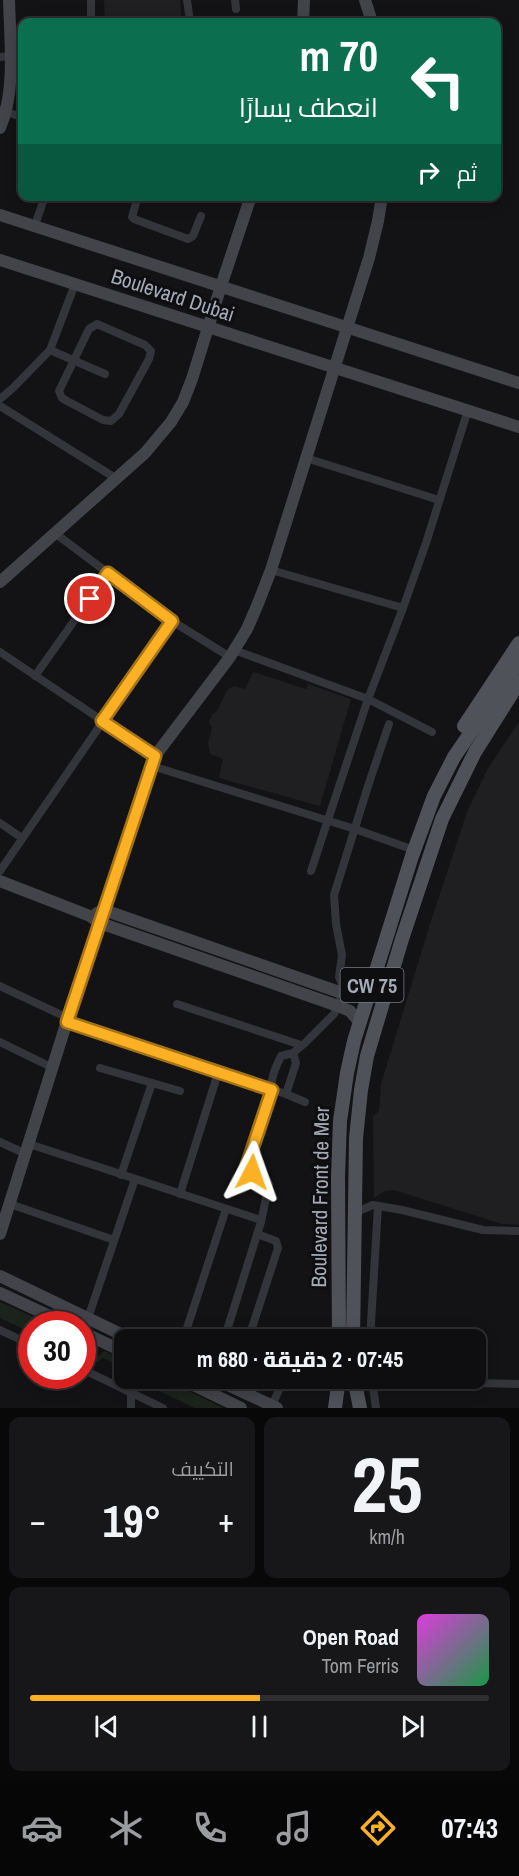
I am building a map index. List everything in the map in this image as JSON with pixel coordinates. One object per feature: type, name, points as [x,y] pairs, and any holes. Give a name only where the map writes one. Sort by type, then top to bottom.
[{"type":"main road","points":[[0,128],[11,56],[9,0]]},
{"type":"main road","points":[[303,18],[304,0]]},
{"type":"main road","points":[[365,0],[371,18]]},
{"type":"main road","points":[[0,582],[145,453],[171,422],[192,380],[249,201]]},
{"type":"main road","points":[[0,1234],[68,1020],[94,920],[104,910],[154,761],[247,629],[271,570],[369,258],[381,201]]},
{"type":"main road","points":[[0,215],[519,382]]},
{"type":"main road","name":"Boulevard Dubai","points":[[0,260],[519,427]]},
{"type":"main road","points":[[434,796],[442,768],[453,744],[519,643]]},
{"type":"main road","name":"Boulevard Front de Mer","points":[[339,1329],[340,1121],[347,1073],[360,1023],[414,850],[434,796],[454,757],[519,662]]},
{"type":"main road","name":"CW 75","points":[[353,1329],[356,1138],[367,1056],[402,939],[439,829],[475,752],[519,682]]},
{"type":"main road","points":[[475,752],[519,696]]},
{"type":"main road","points":[[0,881],[94,920],[338,1006],[355,1016],[360,1023]]},
{"type":"main road","points":[[104,910],[342,993],[356,995],[371,990]]},
{"type":"main road","points":[[0,1276],[73,1311]]},
{"type":"main road","points":[[0,1293],[39,1311]]},
{"type":"main road","points":[[96,1322],[114,1331]]},
{"type":"main road","points":[[96,1339],[114,1347]]},
{"type":"main road","points":[[202,1389],[241,1408]]},
{"type":"main road","points":[[235,1389],[274,1407]]},
{"type":"main road","points":[[335,1408],[338,1389]]},
{"type":"main road","points":[[356,1389],[360,1408]]},
{"type":"street","points":[[91,0],[91,18]]},
{"type":"street","points":[[187,0],[189,18]]},
{"type":"street","points":[[3,111],[18,116]]},
{"type":"street","points":[[35,225],[43,201]]},
{"type":"street","points":[[136,201],[132,213],[134,219],[188,239],[193,236],[201,216]]},
{"type":"street","points":[[0,399],[50,350],[75,284]]},
{"type":"street","points":[[97,324],[145,345],[151,351],[149,359],[119,414],[111,421],[103,420],[60,395],[60,388],[74,360],[89,329],[97,324]]},
{"type":"street","points":[[50,350],[105,374]]},
{"type":"street","points":[[0,406],[117,479]]},
{"type":"street","points":[[311,870],[368,699],[403,608],[440,500],[468,410]]},
{"type":"street","points":[[306,458],[440,500]]},
{"type":"street","points":[[56,534],[172,621],[232,653],[368,699],[432,732]]},
{"type":"street","points":[[271,570],[403,608]]},
{"type":"street","points":[[35,676],[108,573]]},
{"type":"street","points":[[0,871],[172,621]]},
{"type":"street","points":[[0,652],[102,721],[154,761],[414,850]]},
{"type":"street","points":[[228,1329],[269,1187],[268,1181],[250,1171],[247,1165],[272,1090],[274,1071],[281,1056],[293,1053],[334,1014],[338,1006],[342,993],[339,977],[342,955],[334,896],[389,724]]},
{"type":"street","points":[[0,822],[22,838]]},
{"type":"street","points":[[0,986],[68,1020],[305,1102]]},
{"type":"street","points":[[177,1004],[302,1045]]},
{"type":"street","points":[[0,1042],[52,1068]]},
{"type":"street","points":[[285,1094],[296,1063],[293,1053]]},
{"type":"street","points":[[100,1068],[180,1091]]},
{"type":"street","points":[[180,1194],[218,1073]]},
{"type":"street","points":[[121,1175],[152,1083]]},
{"type":"street","points":[[0,1142],[135,1179],[261,1220]]},
{"type":"street","points":[[90,1311],[135,1179]]},
{"type":"street","points":[[10,1204],[114,1240]]},
{"type":"street","points":[[356,1212],[373,1205],[483,1230],[519,1231]]},
{"type":"street","points":[[371,1329],[378,1206]]},
{"type":"street","points":[[187,1329],[226,1209]]},
{"type":"street","points":[[252,1329],[278,1248],[276,1241],[257,1234]]},
{"type":"street","points":[[0,1330],[18,1338]]},
{"type":"street","points":[[96,1376],[163,1408]]},
{"type":"street","points":[[486,1383],[519,1384]]},
{"type":"street","points":[[274,1407],[280,1389]]},
{"type":"street","points":[[373,1389],[376,1408]]},
{"type":"street","points":[[131,1392],[131,1408]]},
{"type":"shaded area","points":[[104,0],[180,0],[182,18],[105,18]]},
{"type":"shaded area","points":[[253,672],[306,689],[308,684],[351,699],[320,806],[219,778],[223,759],[210,754],[208,743],[212,728],[209,722],[227,690],[234,686],[245,689]]},
{"type":"shaded area","points":[[519,722],[519,1225],[502,1224],[394,1190],[384,1191],[374,1198],[373,1116],[379,1111],[381,1084],[467,812],[487,770]]},
{"type":"shaded area","points":[[0,1302],[20,1311],[18,1311],[18,1327],[0,1318]]},
{"type":"shaded area","points":[[105,1351],[114,1355],[114,1363],[103,1358],[96,1363],[96,1357]]},
{"type":"shaded area","points":[[155,1389],[184,1389],[224,1408],[195,1408]]},
{"type":"route","points":[[90,599],[108,573],[172,621],[102,721],[155,756],[67,1022],[272,1090],[247,1165],[252,1172]]}]
